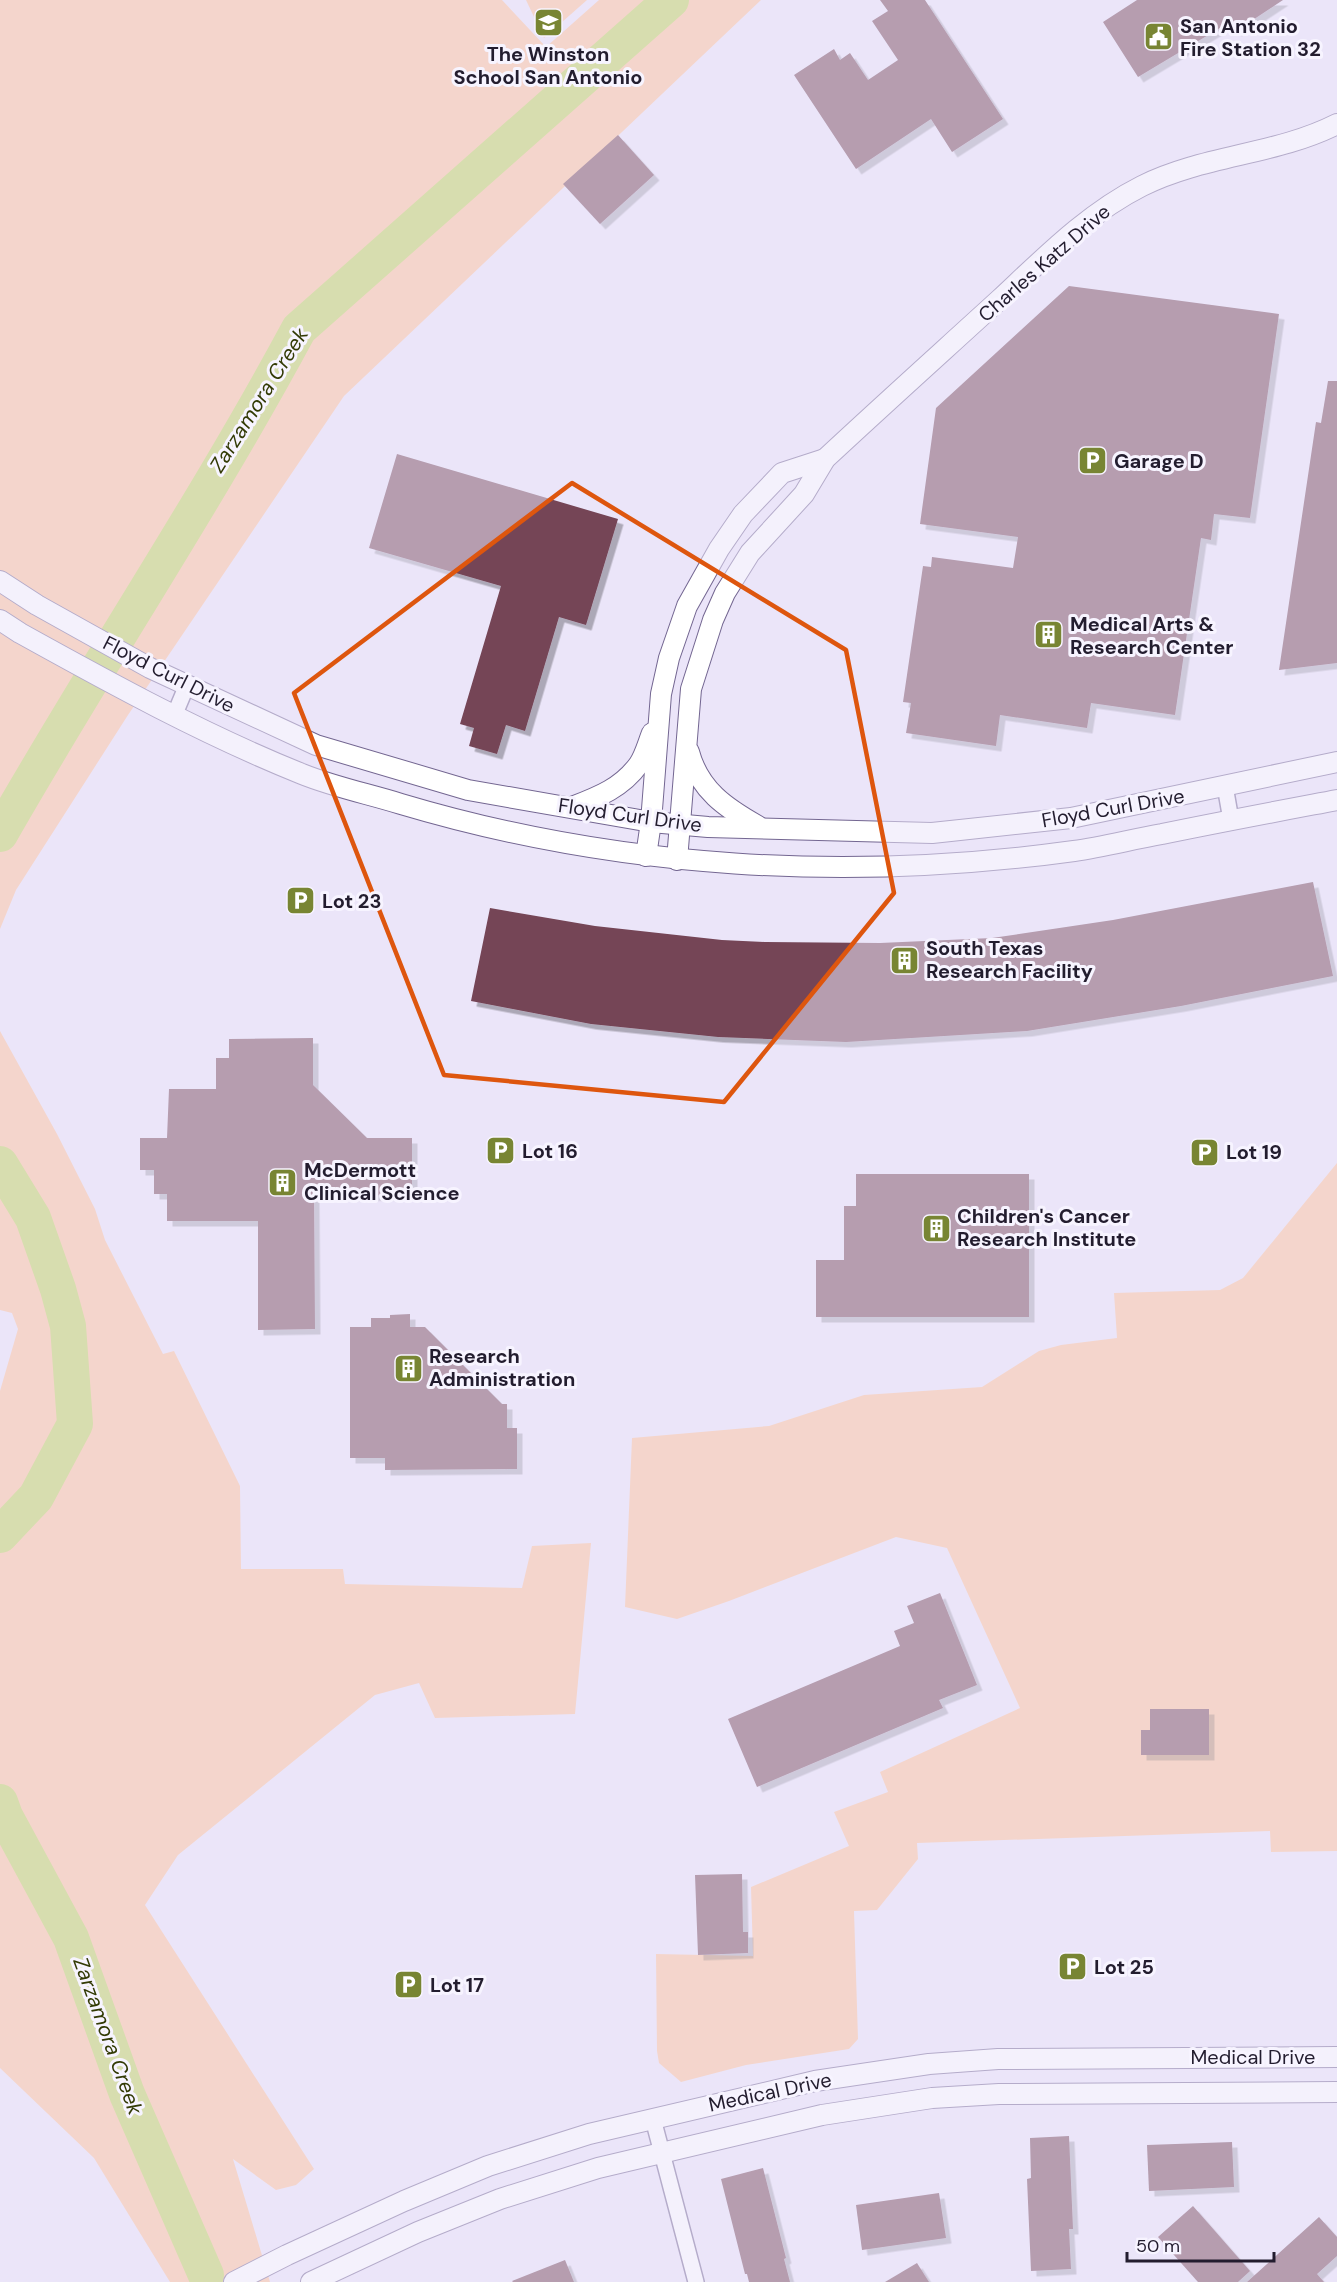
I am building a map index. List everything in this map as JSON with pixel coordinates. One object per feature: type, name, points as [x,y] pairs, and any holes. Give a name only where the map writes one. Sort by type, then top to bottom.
[{"type":"street","name":"Charles Katz Drive","points":[[677,860],[691,689],[713,620],[725,593],[750,553],[768,530],[804,494],[825,459],[1063,242],[1113,202],[1143,185],[1192,166],[1274,147],[1337,124]]},
{"type":"street","name":"Charles Katz Drive","points":[[646,856],[651,822],[661,694],[669,658],[687,606],[719,549],[743,514],[783,473],[825,459]]},
{"type":"street","name":"Floyd Curl Drive","points":[[0,581],[37,605],[150,668],[316,745],[468,789],[651,822],[708,827],[932,833],[1071,818],[1337,762]]},
{"type":"street","name":"Floyd Curl Drive","points":[[0,620],[174,716],[304,775],[460,821],[615,852],[677,860],[841,868],[934,866],[1076,851],[1337,800]]},
{"type":"street","points":[[174,716],[187,685]]},
{"type":"street","points":[[572,807],[601,796],[621,784],[640,763],[659,717]]},
{"type":"street","points":[[686,743],[693,768],[705,788],[718,801],[760,828]]},
{"type":"street","points":[[1225,786],[1231,820]]},
{"type":"street","name":"Medical Drive","points":[[234,2282],[404,2200],[488,2166],[589,2134],[815,2080],[928,2064],[998,2060],[1337,2057]]},
{"type":"street","name":"Medical Drive","points":[[311,2282],[418,2232],[500,2199],[598,2168],[822,2115],[932,2098],[999,2094],[1337,2092]]},
{"type":"street","points":[[653,2119],[696,2282]]},
{"type":"highlighted area","points":[[572,483],[846,650],[894,893],[724,1102],[444,1075],[294,693]]},
{"type":"shaded area","points":[[0,0],[502,0],[546,47],[599,0],[761,0],[344,396],[128,715],[16,890],[0,929]]},
{"type":"shaded area","points":[[526,0],[587,0],[544,38]]},
{"type":"shaded area","points":[[0,1031],[95,1209],[105,1240],[163,1354],[174,1351],[240,1486],[241,1569],[343,1569],[345,1584],[522,1588],[532,1546],[591,1543],[575,1714],[435,1718],[419,1683],[375,1695],[178,1855],[145,1905],[314,2169],[296,2185],[276,2190],[233,2159],[270,2282],[170,2282],[94,2158],[0,2068],[0,1391],[18,1329],[12,1313],[0,1310]]},
{"type":"shaded area","points":[[1337,1163],[1337,1851],[1271,1852],[1270,1831],[917,1843],[918,1859],[877,1910],[854,1911],[858,2039],[849,2049],[746,2065],[681,2082],[659,2063],[656,1954],[753,1956],[751,1887],[849,1846],[834,1812],[888,1792],[880,1772],[1020,1708],[947,1548],[896,1537],[677,1619],[625,1607],[632,1438],[769,1426],[864,1395],[982,1387],[1039,1351],[1061,1345],[1117,1338],[1114,1293],[1220,1290],[1243,1278]]},
{"type":"building","points":[[880,0],[925,0],[1003,119],[952,152],[931,119],[856,169],[794,75],[834,49],[840,60],[850,53],[868,80],[898,60],[872,21],[888,11]]},
{"type":"building","name":"San Antonio Fire Station 32","points":[[1137,0],[1283,0],[1236,31],[1230,22],[1138,77],[1103,22]]},
{"type":"building","points":[[618,135],[654,175],[600,224],[563,184]]},
{"type":"building","name":"Garage D","points":[[1069,286],[1279,314],[1250,518],[1214,514],[1211,540],[1201,538],[1175,715],[1091,703],[1087,728],[1000,715],[996,746],[906,733],[911,703],[903,702],[923,566],[931,567],[932,557],[1013,568],[1018,537],[920,524],[936,408]]},
{"type":"building","points":[[1328,381],[1337,381],[1337,663],[1279,670],[1316,422],[1321,423]]},
{"type":"building","points":[[397,454],[618,519],[586,625],[559,617],[525,731],[506,725],[497,754],[469,746],[474,728],[460,724],[501,586],[369,548]]},
{"type":"building","name":"South Texas Research Facility","points":[[1313,882],[1333,976],[1181,1006],[1027,1031],[846,1042],[718,1037],[591,1024],[471,1001],[490,908],[595,926],[722,940],[880,943],[992,938],[1113,920]]},
{"type":"building","name":"McDermott Clinical Science","points":[[313,1038],[313,1085],[367,1138],[412,1138],[412,1195],[314,1196],[315,1329],[258,1330],[258,1221],[167,1221],[167,1194],[154,1194],[154,1170],[140,1170],[140,1138],[167,1138],[169,1089],[216,1089],[216,1058],[229,1058],[229,1039]]},
{"type":"building","name":"Children's Cancer Research Institute","points":[[856,1174],[1029,1174],[1029,1317],[816,1317],[816,1260],[844,1260],[844,1206],[856,1206]]},
{"type":"building","name":"Research Administration","points":[[410,1314],[410,1327],[425,1327],[502,1404],[507,1404],[507,1428],[517,1428],[517,1469],[385,1470],[385,1458],[350,1458],[350,1327],[371,1327],[371,1318],[390,1318],[390,1315]]},
{"type":"building","points":[[940,1593],[977,1685],[939,1700],[943,1708],[757,1787],[728,1719],[900,1646],[894,1631],[914,1623],[907,1606]]},
{"type":"building","points":[[1150,1709],[1209,1709],[1209,1755],[1141,1755],[1141,1730],[1150,1730]]},
{"type":"building","points":[[742,1874],[743,1932],[748,1932],[748,1953],[698,1955],[695,1875]]},
{"type":"building","points":[[1069,2136],[1073,2229],[1069,2229],[1071,2269],[1031,2271],[1027,2179],[1031,2178],[1030,2138]]},
{"type":"building","points":[[1232,2142],[1234,2187],[1149,2191],[1147,2145]]},
{"type":"building","points":[[763,2168],[790,2282],[749,2282],[721,2179]]},
{"type":"building","points":[[939,2193],[946,2238],[862,2250],[856,2205]]},
{"type":"building","points":[[1193,2206],[1250,2271],[1238,2282],[1198,2282],[1158,2237]]},
{"type":"building","points":[[1319,2217],[1337,2237],[1337,2256],[1317,2274],[1324,2282],[1247,2282]]},
{"type":"building","points":[[565,2260],[574,2282],[512,2281]]},
{"type":"building","points":[[917,2263],[929,2282],[885,2282]]},
{"type":"waterway","name":"Zarzamora Creek","points":[[0,834],[227,457],[299,329],[671,0]]},
{"type":"waterway","name":"Zarzamora Creek","points":[[0,1164],[33,1218],[58,1289],[68,1326],[75,1424],[36,1497],[0,1535]]},
{"type":"waterway","name":"Zarzamora Creek","points":[[0,1802],[5,1816],[71,1938],[127,2094],[206,2275]]},
{"type":"place","name":"The Winston School San Antonio","points":[[548,23]]},
{"type":"place","name":"San Antonio Fire Station 32","points":[[1159,37]]},
{"type":"place","name":"Garage D","points":[[1093,461]]},
{"type":"place","name":"Medical Arts & Research Center","points":[[1049,635]]},
{"type":"place","name":"Lot 23","points":[[301,901]]},
{"type":"place","name":"South Texas Research Facility","points":[[905,960]]},
{"type":"place","name":"Lot 16","points":[[501,1151]]},
{"type":"place","name":"Lot 19","points":[[1205,1152]]},
{"type":"place","name":"McDermott Clinical Science","points":[[283,1182]]},
{"type":"place","name":"Children's Cancer Research Institute","points":[[936,1228]]},
{"type":"place","name":"Research Administration","points":[[408,1368]]},
{"type":"place","name":"Lot 25","points":[[1073,1967]]},
{"type":"place","name":"Lot 17","points":[[409,1985]]}]
